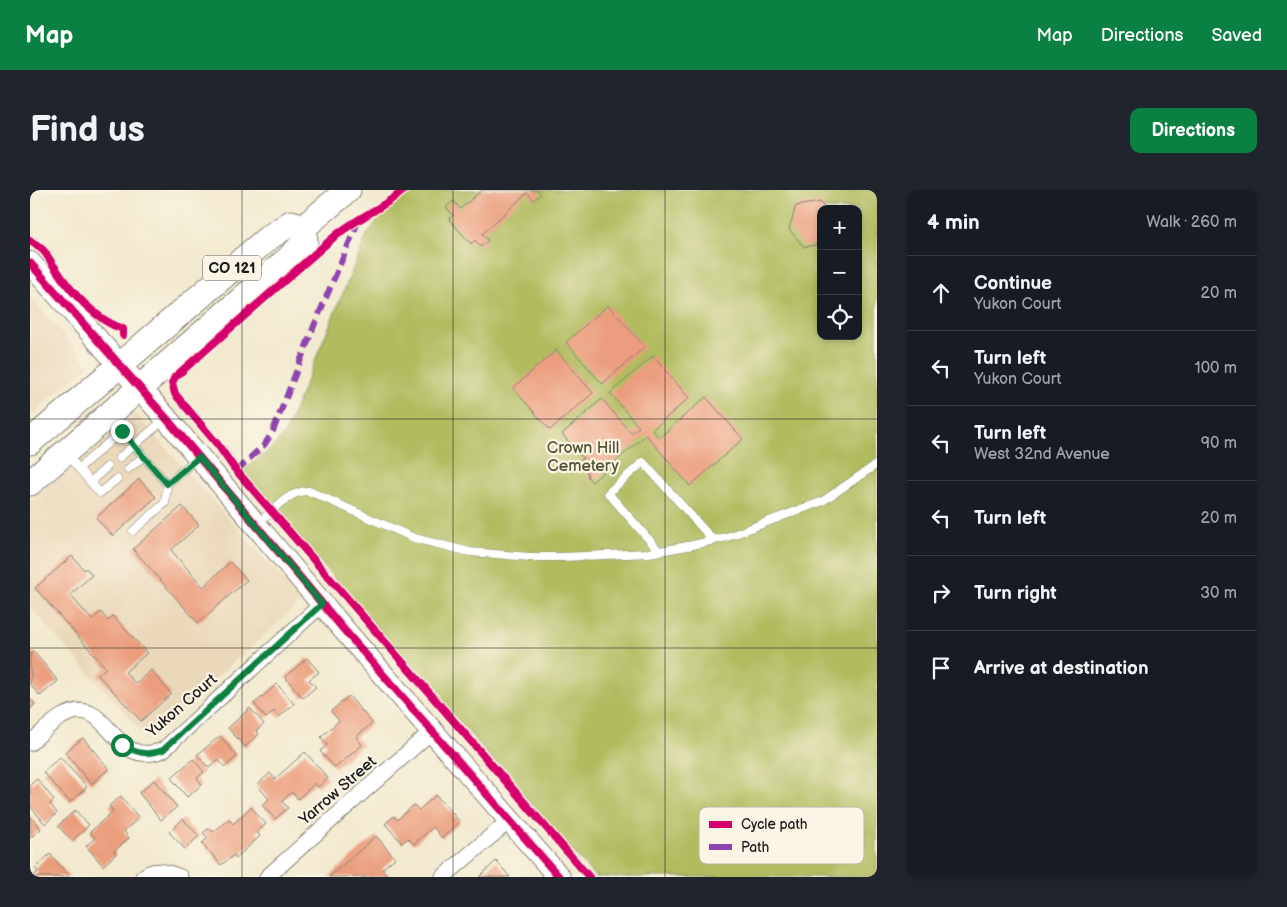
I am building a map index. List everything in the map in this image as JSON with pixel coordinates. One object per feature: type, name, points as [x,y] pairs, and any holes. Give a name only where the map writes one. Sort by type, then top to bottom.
[{"type":"main road","points":[[304,227],[348,190]]},
{"type":"main road","name":"CO 121","points":[[30,442],[268,238],[291,223],[304,227],[305,242],[288,260],[140,388],[115,424],[72,461],[30,483]]},
{"type":"street","points":[[30,263],[166,418],[322,604],[560,877]]},
{"type":"street","name":"Yukon Court","points":[[30,743],[63,716],[82,711],[97,716],[122,745],[130,750],[147,754],[163,750],[322,604]]},
{"type":"street","name":"Yarrow Street","points":[[267,877],[432,731]]},
{"type":"street","points":[[443,877],[510,820]]},
{"type":"street","points":[[143,877],[147,873],[166,871],[180,877]]},
{"type":"lane","points":[[119,458],[166,418]]},
{"type":"lane","points":[[115,424],[167,484],[166,503],[133,531]]},
{"type":"lane","points":[[128,470],[144,456]]},
{"type":"lane","points":[[167,484],[199,457]]},
{"type":"lane","points":[[72,461],[100,493],[117,479]]},
{"type":"lane","points":[[659,551],[608,493],[643,462],[713,540]]},
{"type":"lane","points":[[256,525],[289,497],[298,492],[309,491],[414,538],[470,552],[530,558],[659,551],[713,540],[753,528],[823,501],[877,464]]},
{"type":"lane","points":[[91,482],[107,468]]},
{"type":"shaded area","points":[[30,297],[89,365],[30,416]]},
{"type":"shaded area","points":[[136,414],[302,601],[148,739],[30,607],[30,499]]},
{"type":"green space","name":"Crown Hill Cemetery","points":[[412,190],[877,190],[877,877],[595,877],[242,472],[275,445],[285,433],[367,235],[377,221]]},
{"type":"building","points":[[482,190],[537,190],[541,194],[534,200],[527,193],[482,234],[488,240],[481,247],[475,240],[471,244],[449,219],[453,215],[446,207],[454,201],[460,209]]},
{"type":"building","points":[[820,202],[822,205],[817,205],[817,245],[804,247],[789,229],[796,206]]},
{"type":"building","points":[[608,305],[645,347],[602,384],[566,342]]},
{"type":"building","points":[[556,350],[593,393],[550,430],[513,388]]},
{"type":"building","points":[[653,356],[689,398],[652,430],[659,438],[706,397],[743,439],[690,486],[646,435],[592,482],[580,463],[583,458],[562,434],[602,399],[631,433],[639,427],[610,393]]},
{"type":"building","points":[[139,479],[156,497],[113,536],[96,518]]},
{"type":"building","points":[[182,506],[199,525],[171,550],[203,587],[230,562],[247,580],[198,623],[133,549]]},
{"type":"building","points":[[72,556],[84,570],[86,568],[92,575],[70,595],[92,620],[101,612],[108,621],[113,616],[147,653],[125,672],[136,684],[151,670],[171,694],[141,721],[98,675],[106,668],[35,588]]},
{"type":"building","points":[[34,652],[58,681],[40,696],[30,684],[30,677],[32,675],[30,673],[30,654]]},
{"type":"building","points":[[307,658],[319,672],[309,680],[316,687],[303,698],[285,677]]},
{"type":"building","points":[[277,684],[294,704],[279,717],[274,711],[266,718],[254,704]]},
{"type":"building","points":[[349,696],[372,723],[356,737],[362,745],[335,768],[320,751],[327,745],[321,737],[339,721],[331,711]]},
{"type":"building","points":[[30,698],[35,704],[30,709]]},
{"type":"building","points":[[250,708],[264,724],[256,731],[259,734],[245,747],[228,728]]},
{"type":"building","points":[[220,736],[237,756],[225,767],[218,760],[209,768],[197,755]]},
{"type":"building","points":[[83,738],[109,769],[91,784],[65,752]]},
{"type":"building","points":[[305,752],[328,778],[318,787],[315,783],[298,799],[292,792],[282,801],[288,808],[275,819],[262,805],[269,799],[257,785],[270,773],[275,779]]},
{"type":"building","points":[[60,757],[87,787],[70,802],[43,772]]},
{"type":"building","points":[[193,759],[204,772],[197,778],[202,785],[187,797],[171,778]]},
{"type":"building","points":[[37,779],[54,800],[50,804],[57,813],[45,824],[30,806],[30,785]]},
{"type":"building","points":[[154,780],[177,807],[161,820],[139,793]]},
{"type":"building","points":[[436,795],[460,822],[442,838],[433,827],[414,844],[408,838],[402,843],[385,824],[394,816],[397,820],[414,805],[419,810]]},
{"type":"building","points":[[121,796],[139,818],[124,831],[129,838],[114,851],[116,854],[103,866],[86,846],[95,838],[90,832],[113,811],[109,806]]},
{"type":"building","points":[[251,807],[266,824],[257,832],[260,836],[236,858],[234,855],[221,865],[202,843],[208,838],[203,833],[209,828],[213,832],[229,819],[233,824]]},
{"type":"building","points":[[75,810],[89,825],[72,841],[58,826]]},
{"type":"building","points":[[30,816],[41,829],[30,838]]},
{"type":"building","points":[[183,819],[199,836],[185,849],[169,832]]},
{"type":"building","points":[[376,836],[395,858],[382,869],[388,875],[386,877],[329,877]]},
{"type":"building","points":[[50,854],[70,877],[32,877],[38,872],[35,868]]},
{"type":"building","points":[[496,861],[510,877],[479,877]]},
{"type":"marked path","points":[[236,471],[265,444],[273,431],[314,326],[358,222]]},
{"type":"cycle path","points":[[404,190],[334,237],[175,377],[172,383],[175,394],[218,445],[234,468],[589,877]]},
{"type":"cycle path","points":[[30,241],[43,250],[62,278],[85,304],[113,325],[123,329],[123,335]]},
{"type":"cycle path","points":[[30,263],[166,418],[345,631],[559,877]]},
{"type":"route","points":[[122,431],[167,484],[199,457],[322,604],[163,750],[147,754],[130,750],[122,745]]}]
